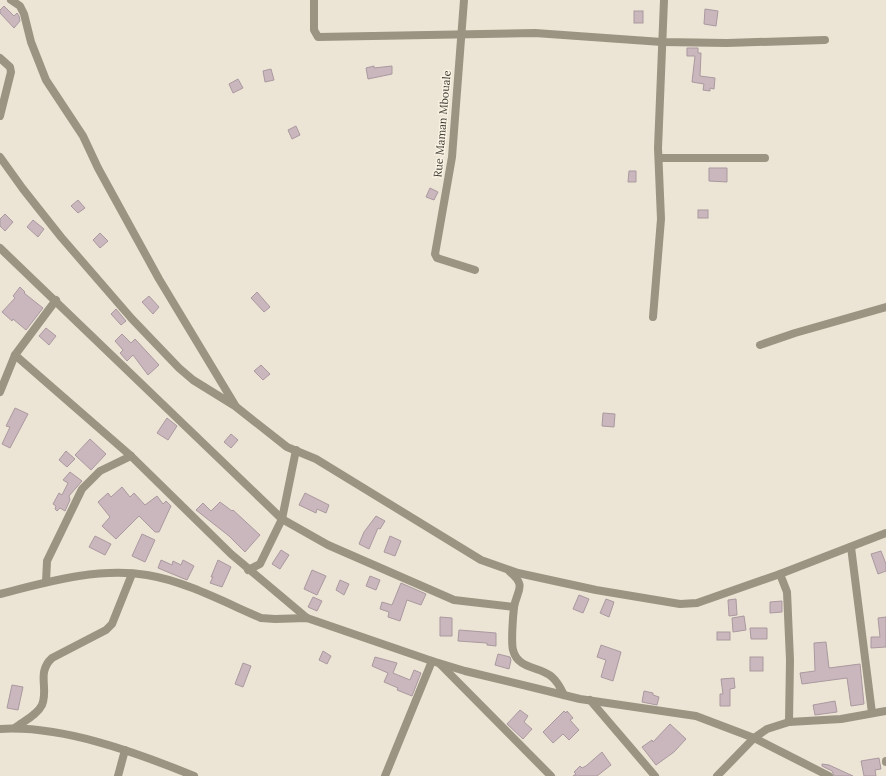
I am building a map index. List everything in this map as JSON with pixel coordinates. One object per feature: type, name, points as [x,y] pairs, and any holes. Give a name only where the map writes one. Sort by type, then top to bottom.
[{"type":"street","points":[[11,0],[20,6],[24,14],[31,42],[46,80],[83,136],[98,168],[159,279],[235,406]]},
{"type":"street","points":[[314,0],[314,30],[318,38],[535,33],[662,42],[825,40]]},
{"type":"street","name":"Rue Maman Mbouale","points":[[464,0],[460,35],[452,157],[435,254],[437,258],[475,270]]},
{"type":"street","points":[[653,317],[661,219],[659,158],[664,0]]},
{"type":"street","points":[[0,58],[10,67],[11,72],[0,116]]},
{"type":"street","points":[[0,157],[52,225],[132,319],[193,380],[235,406],[287,447],[322,462],[470,555],[506,569],[596,590],[680,604],[697,603],[780,574],[886,532]]},
{"type":"street","points":[[659,158],[765,158]]},
{"type":"street","points":[[0,248],[56,300],[120,365],[282,519],[335,548],[454,600],[514,607]]},
{"type":"street","points":[[0,392],[15,355],[56,300]]},
{"type":"street","points":[[760,345],[795,333],[886,307]]},
{"type":"street","points":[[15,355],[131,456],[248,570],[307,618],[436,663],[564,695],[687,714],[754,738],[828,776]]},
{"type":"street","points":[[248,570],[260,564],[282,519],[296,450]]},
{"type":"street","points":[[46,582],[47,561],[82,489],[100,471],[131,456]]},
{"type":"street","points":[[851,547],[872,713]]},
{"type":"street","points":[[506,569],[518,579],[521,589],[514,607],[513,649],[516,657],[522,664],[551,676],[557,681],[564,695]]},
{"type":"street","points":[[0,594],[46,582],[105,573],[147,575],[172,582],[262,618],[275,620],[307,618]]},
{"type":"street","points":[[16,728],[37,712],[42,705],[44,668],[47,662],[106,630],[112,624],[132,574]]},
{"type":"street","points":[[780,574],[787,592],[790,660],[788,722]]},
{"type":"street","points":[[385,776],[436,663]]},
{"type":"street","points":[[436,663],[550,776]]},
{"type":"street","points":[[590,700],[655,776]]},
{"type":"street","points":[[717,776],[754,738],[767,729],[788,722],[841,719],[886,710]]},
{"type":"street","points":[[0,729],[16,728],[72,737],[125,750],[194,776]]},
{"type":"street","points":[[118,776],[125,750]]},
{"type":"building","points":[[4,6],[14,16],[17,13],[19,16],[20,21],[14,28],[0,13],[0,10]]},
{"type":"building","points":[[705,9],[718,11],[716,26],[704,24]]},
{"type":"building","points":[[634,11],[643,11],[643,23],[634,23]]},
{"type":"building","points":[[687,48],[698,48],[698,53],[701,53],[700,76],[715,78],[714,89],[710,88],[710,91],[703,90],[704,84],[692,82],[695,56],[687,56]]},
{"type":"building","points":[[374,66],[374,68],[392,66],[392,74],[368,79],[366,68]]},
{"type":"building","points":[[271,69],[274,80],[265,82],[263,71]]},
{"type":"building","points":[[238,79],[243,88],[233,93],[229,84]]},
{"type":"building","points":[[296,126],[300,135],[292,139],[288,130]]},
{"type":"building","points":[[709,168],[727,168],[727,182],[709,181]]},
{"type":"building","points":[[629,171],[636,171],[636,182],[628,182]]},
{"type":"building","points":[[430,188],[438,192],[434,200],[426,197]]},
{"type":"building","points":[[78,200],[85,208],[78,213],[71,206]]},
{"type":"building","points":[[698,210],[708,210],[708,218],[698,218]]},
{"type":"building","points":[[5,214],[13,222],[5,231],[0,226],[0,219]]},
{"type":"building","points":[[33,220],[44,229],[38,237],[27,227]]},
{"type":"building","points":[[100,233],[108,241],[100,248],[93,240]]},
{"type":"building","points":[[20,287],[25,292],[24,293],[43,308],[26,330],[2,312],[15,298],[13,296]]},
{"type":"building","points":[[257,292],[270,307],[264,312],[251,298]]},
{"type":"building","points":[[149,296],[159,307],[153,314],[142,302]]},
{"type":"building","points":[[116,309],[126,321],[121,325],[111,314]]},
{"type":"building","points":[[46,328],[56,336],[49,345],[39,336]]},
{"type":"building","points":[[122,334],[131,343],[135,339],[159,365],[148,375],[133,355],[127,361],[120,353],[123,350],[115,341]]},
{"type":"building","points":[[261,365],[270,374],[263,380],[254,371]]},
{"type":"building","points":[[15,408],[28,414],[10,448],[2,444],[10,427],[6,426]]},
{"type":"building","points":[[603,413],[615,414],[614,427],[602,426]]},
{"type":"building","points":[[167,418],[177,426],[168,440],[157,433]]},
{"type":"building","points":[[231,434],[238,440],[231,448],[224,442]]},
{"type":"building","points":[[90,439],[106,454],[91,470],[75,455]]},
{"type":"building","points":[[66,451],[75,459],[67,467],[59,460]]},
{"type":"building","points":[[70,472],[82,481],[69,496],[70,500],[65,511],[60,508],[57,511],[55,509],[56,506],[53,504],[59,493],[62,495],[68,483],[63,480]]},
{"type":"building","points":[[122,487],[130,497],[134,493],[145,505],[157,496],[163,504],[166,501],[171,506],[159,532],[155,532],[139,516],[116,539],[102,526],[110,517],[98,502],[108,493],[111,497]]},
{"type":"building","points":[[305,493],[329,505],[326,513],[317,509],[316,513],[299,505]]},
{"type":"building","points":[[220,502],[232,511],[233,510],[260,535],[245,552],[229,536],[196,510],[203,503],[211,511]]},
{"type":"building","points":[[376,516],[385,521],[380,529],[378,528],[369,549],[359,544],[364,532]]},
{"type":"building","points":[[142,534],[155,540],[145,562],[132,556]]},
{"type":"building","points":[[95,536],[111,544],[105,555],[89,547]]},
{"type":"building","points":[[390,536],[401,541],[395,556],[384,552]]},
{"type":"building","points":[[281,550],[289,555],[280,569],[272,564]]},
{"type":"building","points":[[881,551],[886,564],[886,571],[878,574],[871,554]]},
{"type":"building","points":[[161,560],[172,565],[173,561],[181,565],[183,560],[194,566],[187,580],[158,568]]},
{"type":"building","points":[[218,560],[231,567],[222,587],[210,583]]},
{"type":"building","points":[[312,570],[326,576],[317,595],[304,589]]},
{"type":"building","points":[[370,576],[380,580],[376,590],[366,586]]},
{"type":"building","points":[[340,580],[349,584],[344,595],[336,590]]},
{"type":"building","points":[[401,583],[426,594],[421,605],[407,600],[400,621],[388,617],[389,612],[380,609],[382,602],[392,605]]},
{"type":"building","points":[[579,595],[589,599],[583,613],[573,609]]},
{"type":"building","points":[[313,597],[322,601],[317,611],[308,607]]},
{"type":"building","points":[[606,599],[614,602],[609,617],[600,613]]},
{"type":"building","points":[[736,599],[737,615],[729,616],[728,600]]},
{"type":"building","points":[[782,601],[782,612],[770,613],[770,602]]},
{"type":"building","points":[[744,616],[746,630],[733,632],[732,618]]},
{"type":"building","points":[[440,617],[452,618],[452,636],[440,636]]},
{"type":"building","points":[[886,617],[886,647],[871,648],[871,637],[880,637],[878,618]]},
{"type":"building","points":[[750,628],[767,628],[767,639],[751,639]]},
{"type":"building","points":[[459,630],[496,633],[496,646],[487,645],[487,643],[458,641]]},
{"type":"building","points":[[717,632],[730,632],[730,640],[717,640]]},
{"type":"building","points":[[826,642],[829,668],[860,664],[864,704],[851,706],[847,678],[802,684],[800,673],[815,671],[814,643]]},
{"type":"building","points":[[601,645],[621,652],[613,681],[601,677],[606,660],[597,657]]},
{"type":"building","points":[[323,651],[331,656],[327,664],[319,660]]},
{"type":"building","points":[[498,654],[510,657],[511,660],[509,669],[495,665]]},
{"type":"building","points":[[375,657],[397,663],[393,673],[410,680],[414,670],[421,673],[412,696],[397,690],[398,688],[384,682],[388,673],[372,666]]},
{"type":"building","points":[[750,657],[763,657],[763,671],[750,671]]},
{"type":"building","points":[[243,663],[251,666],[243,687],[235,684]]},
{"type":"building","points":[[734,678],[735,688],[730,689],[730,706],[720,706],[720,694],[723,694],[721,679]]},
{"type":"building","points":[[12,685],[23,687],[18,710],[7,708]]},
{"type":"building","points":[[644,691],[653,693],[653,695],[659,697],[657,705],[642,702]]},
{"type":"building","points":[[835,701],[837,712],[815,715],[813,705]]},
{"type":"building","points":[[520,710],[528,716],[524,722],[532,729],[523,739],[507,724]]},
{"type":"building","points":[[564,711],[566,713],[567,711],[573,718],[570,720],[579,730],[569,740],[563,734],[553,743],[543,732]]},
{"type":"building","points":[[670,724],[686,739],[674,752],[656,765],[642,747],[652,740],[653,742]]},
{"type":"building","points":[[602,752],[611,765],[597,776],[573,776],[576,774],[574,772],[580,766],[582,768],[586,766]]},
{"type":"building","points":[[879,758],[881,769],[875,770],[876,776],[864,776],[861,761]]},
{"type":"building","points":[[822,764],[829,765],[853,776],[834,776],[832,771],[822,766]]}]
